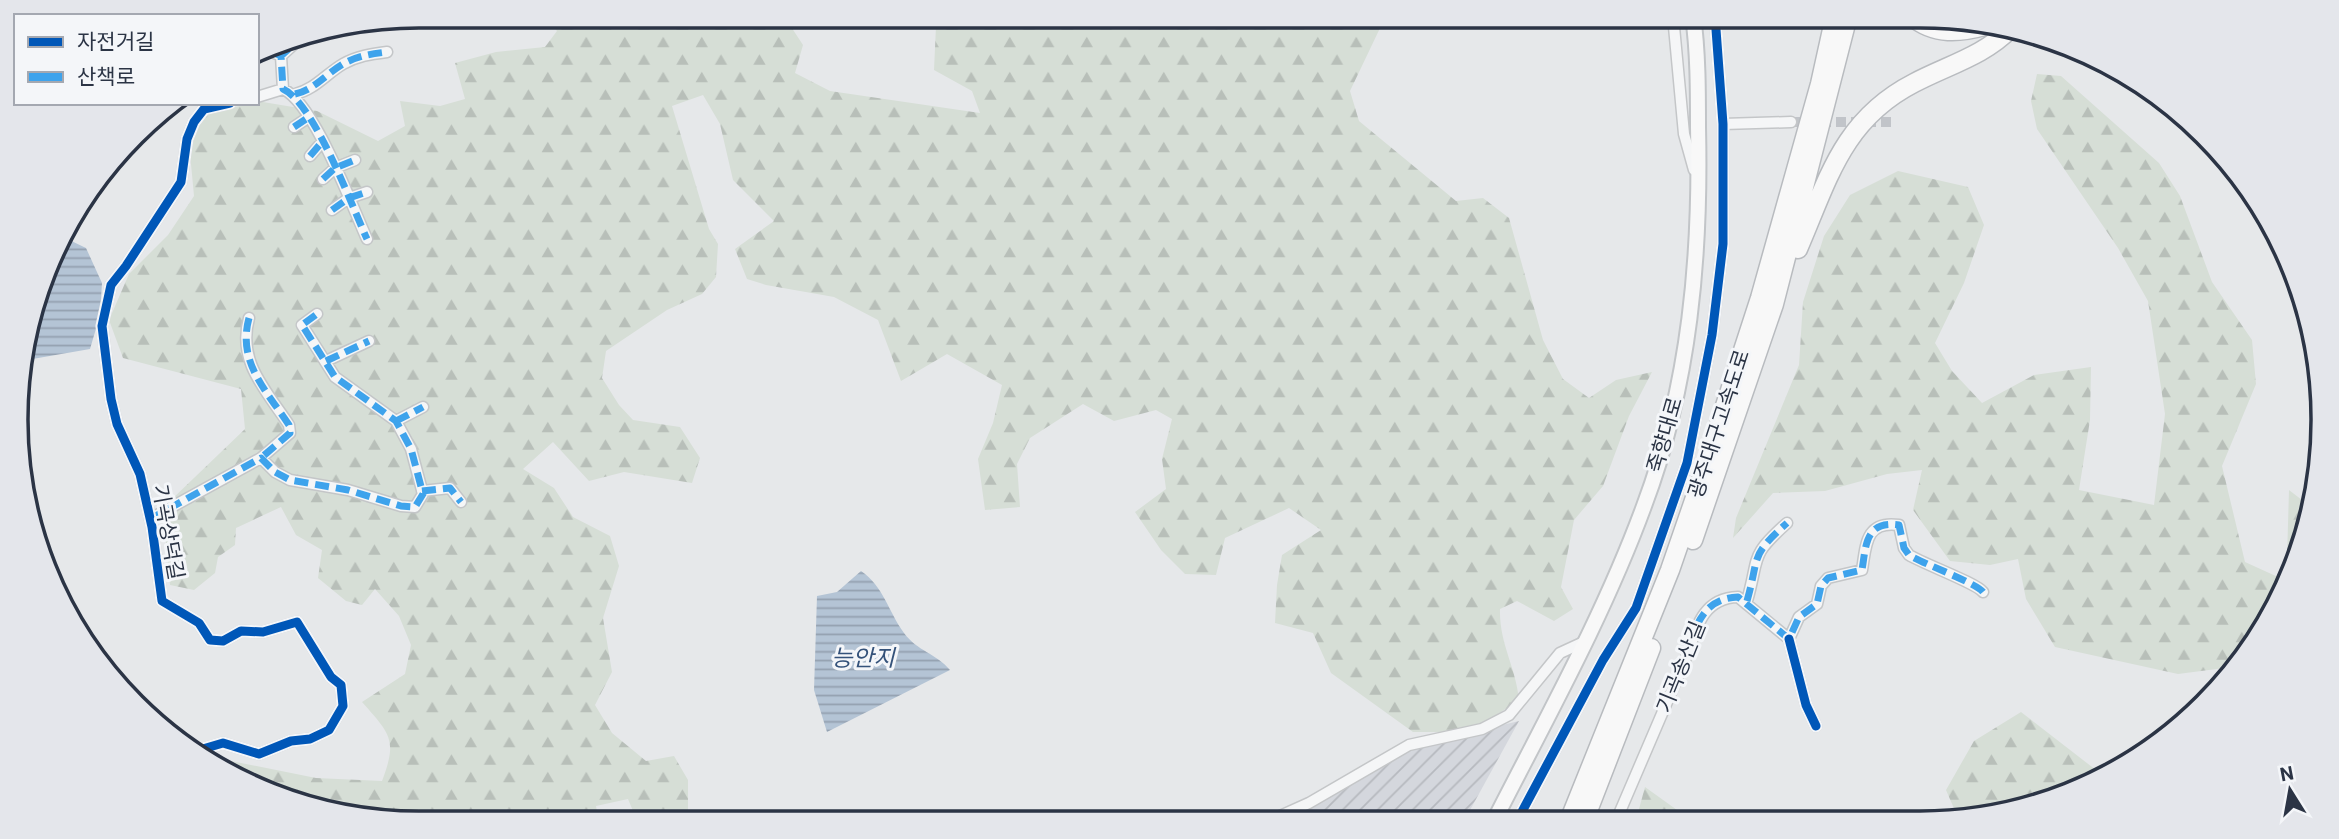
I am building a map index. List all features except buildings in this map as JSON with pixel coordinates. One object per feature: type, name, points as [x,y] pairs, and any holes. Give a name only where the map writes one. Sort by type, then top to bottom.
[{"type":"highway","points":[[1820,84],[1826,28]]},
{"type":"highway","name":"광주대구고속도로","points":[[1573,811],[1670,570],[1698,489],[1760,298],[1820,84],[1832,28]]},
{"type":"highway","name":"광주대구고속도로","points":[[1588,811],[1712,490],[1774,303],[1845,28]]},
{"type":"highway","points":[[1934,29],[1968,31]]},
{"type":"highway","points":[[1774,303],[1834,160],[1848,138],[1888,97],[1978,54],[2000,37]]},
{"type":"main road","name":"죽향대로","points":[[1499,811],[1586,641],[1645,503],[1678,391],[1689,330],[1700,191],[1693,28]]},
{"type":"street","points":[[1674,28],[1684,134],[1700,191]]},
{"type":"street","points":[[1522,811],[1603,660],[1636,608],[1687,463],[1712,335],[1723,244],[1723,124],[1717,28]]},
{"type":"street","points":[[283,89],[281,56],[285,52]]},
{"type":"street","points":[[259,96],[283,89],[295,94],[307,92],[343,64],[363,55],[387,52]]},
{"type":"street","points":[[295,94],[335,168],[367,239]]},
{"type":"street","name":"기곡상덕길","points":[[207,748],[223,743],[259,754],[291,741],[310,739],[329,730],[343,706],[341,685],[331,677],[297,622],[263,632],[240,631],[223,641],[210,640],[200,623],[162,601],[150,519],[140,474],[117,424],[111,399],[102,326],[111,285],[127,266],[181,181],[187,139],[194,122],[204,110],[223,105]]},
{"type":"street","points":[[294,127],[309,117]]},
{"type":"street","points":[[1723,124],[1791,121]]},
{"type":"street","points":[[310,156],[322,142]]},
{"type":"street","points":[[323,179],[335,168],[355,160]]},
{"type":"street","points":[[332,210],[349,198],[367,192]]},
{"type":"street","points":[[261,457],[275,472],[290,480],[348,490],[401,506],[415,507],[422,491],[411,449],[396,421],[335,377],[302,326],[317,314]]},
{"type":"street","points":[[150,519],[261,457],[290,433],[289,425],[250,364],[244,348],[249,318]]},
{"type":"street","points":[[326,361],[369,341]]},
{"type":"street","points":[[396,421],[423,407]]},
{"type":"street","points":[[422,491],[450,488],[461,502]]},
{"type":"street","points":[[1787,523],[1760,547],[1747,601],[1789,639],[1806,705],[1816,726]]},
{"type":"street","points":[[1789,639],[1799,617],[1816,604],[1821,586],[1828,578],[1862,570],[1867,538],[1889,524],[1899,525],[1904,548],[1909,555],[1956,579],[1971,582],[1983,592]]},
{"type":"street","name":"기곡송산길","points":[[1620,811],[1704,611],[1728,597],[1747,601]]},
{"type":"street","points":[[1291,811],[1409,745],[1482,729],[1509,715],[1560,653],[1586,641]]},
{"type":"shaded area","points":[[1519,721],[1470,811],[1298,811],[1410,747]]},
{"type":"green space","points":[[555,28],[792,28],[803,45],[795,73],[830,91],[980,113],[972,91],[934,70],[936,28],[1380,28],[1350,91],[1359,121],[1456,201],[1483,198],[1509,218],[1543,340],[1563,379],[1589,398],[1616,380],[1652,372],[1629,416],[1603,486],[1574,520],[1561,587],[1573,609],[1554,621],[1517,601],[1500,609],[1502,633],[1519,700],[1483,724],[1444,732],[1413,732],[1331,673],[1313,633],[1275,623],[1282,555],[1321,530],[1289,508],[1225,538],[1216,575],[1185,574],[1161,550],[1135,512],[1166,489],[1162,459],[1172,419],[1156,410],[1114,421],[1083,404],[1030,438],[1017,464],[1020,507],[985,510],[978,459],[993,423],[1002,385],[947,354],[901,381],[878,320],[834,297],[747,279],[735,249],[774,221],[733,180],[720,124],[703,95],[672,106],[709,229],[718,244],[716,277],[702,294],[667,310],[606,351],[602,378],[619,405],[633,420],[680,427],[700,458],[692,483],[624,472],[589,481],[553,442],[523,469],[554,488],[573,517],[610,536],[619,566],[603,618],[612,672],[595,705],[612,733],[646,761],[674,756],[688,780],[688,811],[633,811],[628,799],[596,806],[597,811],[420,811],[368,808],[318,798],[294,790],[226,760],[316,778],[382,781],[390,755],[388,738],[385,730],[362,702],[405,674],[411,645],[399,616],[375,589],[362,605],[346,601],[318,578],[322,550],[296,535],[281,507],[236,528],[235,545],[218,557],[215,573],[194,590],[170,585],[165,532],[170,501],[245,429],[241,389],[123,358],[109,320],[129,274],[168,235],[194,196],[189,143],[206,112],[259,105],[259,101],[317,111],[378,141],[405,126],[400,101],[440,106],[465,99],[455,63],[496,52],[545,47],[557,31]]},
{"type":"green space","points":[[2037,74],[2061,76],[2159,163],[2180,196],[2212,282],[2252,340],[2256,384],[2222,466],[2245,562],[2278,577],[2259,615],[2222,668],[2178,674],[2055,647],[2026,599],[2018,559],[1990,565],[1950,561],[1913,510],[1922,470],[1887,474],[1825,491],[1773,493],[1733,538],[1736,518],[1799,365],[1803,302],[1824,236],[1850,195],[1898,171],[1968,187],[1984,225],[1964,283],[1935,343],[1952,371],[1982,403],[2034,375],[2091,367],[2090,420],[2079,490],[2154,505],[2165,414],[2148,301],[2118,248],[2037,129],[2031,101]]},
{"type":"green space","points":[[2289,490],[2302,500],[2287,553]]},
{"type":"green space","points":[[2021,712],[2095,770],[2021,798],[1954,809],[1946,790],[1974,741]]},
{"type":"green space","points":[[1645,787],[1678,811],[1638,811]]},
{"type":"water","points":[[71,241],[86,248],[102,283],[100,315],[90,349],[33,359],[41,318]]},
{"type":"water","name":"능안지","points":[[861,571],[875,584],[909,639],[950,670],[827,732],[814,690],[817,596],[837,592]]},
{"type":"tunnel","points":[[1791,122],[1893,122]]},
{"type":"marked path","points":[[285,52],[281,56],[283,89],[295,98],[319,133],[367,239]]},
{"type":"marked path","points":[[295,94],[308,89],[348,61],[387,52]]},
{"type":"marked path","points":[[294,127],[309,117]]},
{"type":"marked path","points":[[310,156],[322,142]]},
{"type":"marked path","points":[[323,179],[335,168],[355,160]]},
{"type":"marked path","points":[[332,210],[349,198],[367,192]]},
{"type":"marked path","points":[[150,519],[261,458],[275,472],[290,480],[348,490],[401,506],[415,507],[423,494],[411,449],[396,421],[335,377],[302,325],[317,314]]},
{"type":"marked path","points":[[249,318],[246,334],[250,362],[263,387],[289,425],[290,433],[261,458]]},
{"type":"marked path","points":[[326,361],[369,341]]},
{"type":"marked path","points":[[396,421],[423,407]]},
{"type":"marked path","points":[[422,491],[450,488],[461,502]]},
{"type":"marked path","points":[[1747,601],[1761,550],[1787,523]]},
{"type":"marked path","points":[[1697,625],[1713,605],[1724,599],[1738,597],[1789,639],[1799,617],[1817,604],[1821,586],[1828,578],[1862,570],[1869,537],[1879,527],[1888,525],[1899,525],[1904,548],[1909,555],[1983,592]]},
{"type":"cycle path","points":[[1522,811],[1603,660],[1636,608],[1687,463],[1712,335],[1723,244],[1723,124],[1716,28]]},
{"type":"cycle path","points":[[207,748],[223,743],[259,754],[291,741],[310,739],[329,730],[343,706],[341,685],[331,677],[297,622],[263,632],[241,631],[223,641],[210,640],[199,623],[162,601],[152,527],[140,474],[117,424],[111,399],[102,326],[111,285],[181,182],[187,139],[194,122],[204,109],[221,105]]},
{"type":"cycle path","points":[[1789,639],[1806,705],[1816,726]]}]
